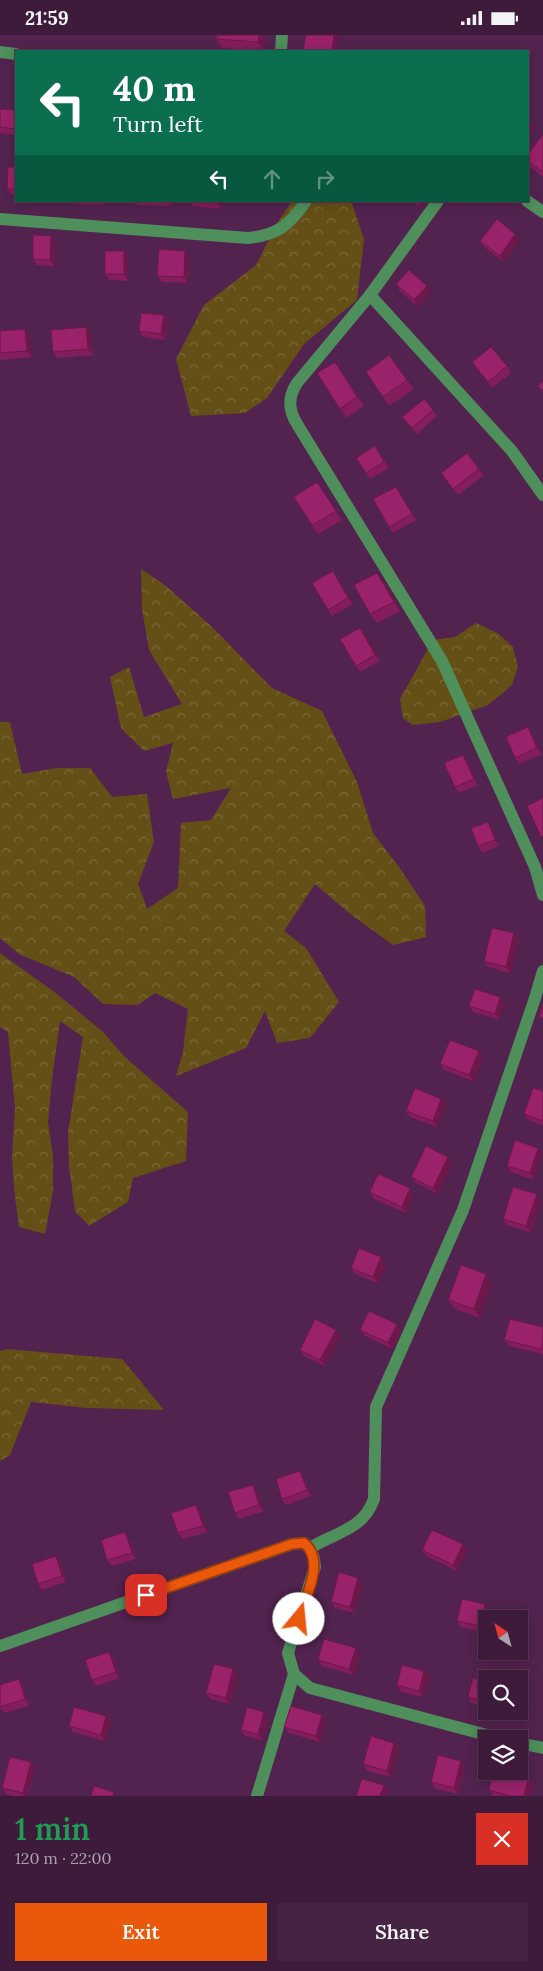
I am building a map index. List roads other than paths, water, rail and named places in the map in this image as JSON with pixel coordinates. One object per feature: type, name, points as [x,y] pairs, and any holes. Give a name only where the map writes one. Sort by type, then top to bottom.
[{"type":"street","points":[[281,50],[282,35]]},
{"type":"street","points":[[0,53],[15,54]]},
{"type":"street","points":[[0,219],[248,238],[266,236],[277,231],[293,218],[305,202]]},
{"type":"street","points":[[437,202],[370,295],[297,383],[291,396],[290,409],[302,432],[442,661],[534,867],[543,895]]},
{"type":"street","points":[[528,202],[543,212]]},
{"type":"street","points":[[370,295],[512,451],[543,495]]},
{"type":"street","points":[[310,1548],[329,1537],[351,1528],[370,1512],[374,1499],[374,1423],[376,1407],[463,1209],[543,971]]},
{"type":"street","points":[[0,1645],[292,1544],[304,1543],[310,1548],[314,1557],[315,1567],[288,1653],[294,1674],[258,1796]]},
{"type":"street","points":[[294,1674],[310,1688],[478,1733]]},
{"type":"street","points":[[528,1745],[543,1748]]}]
